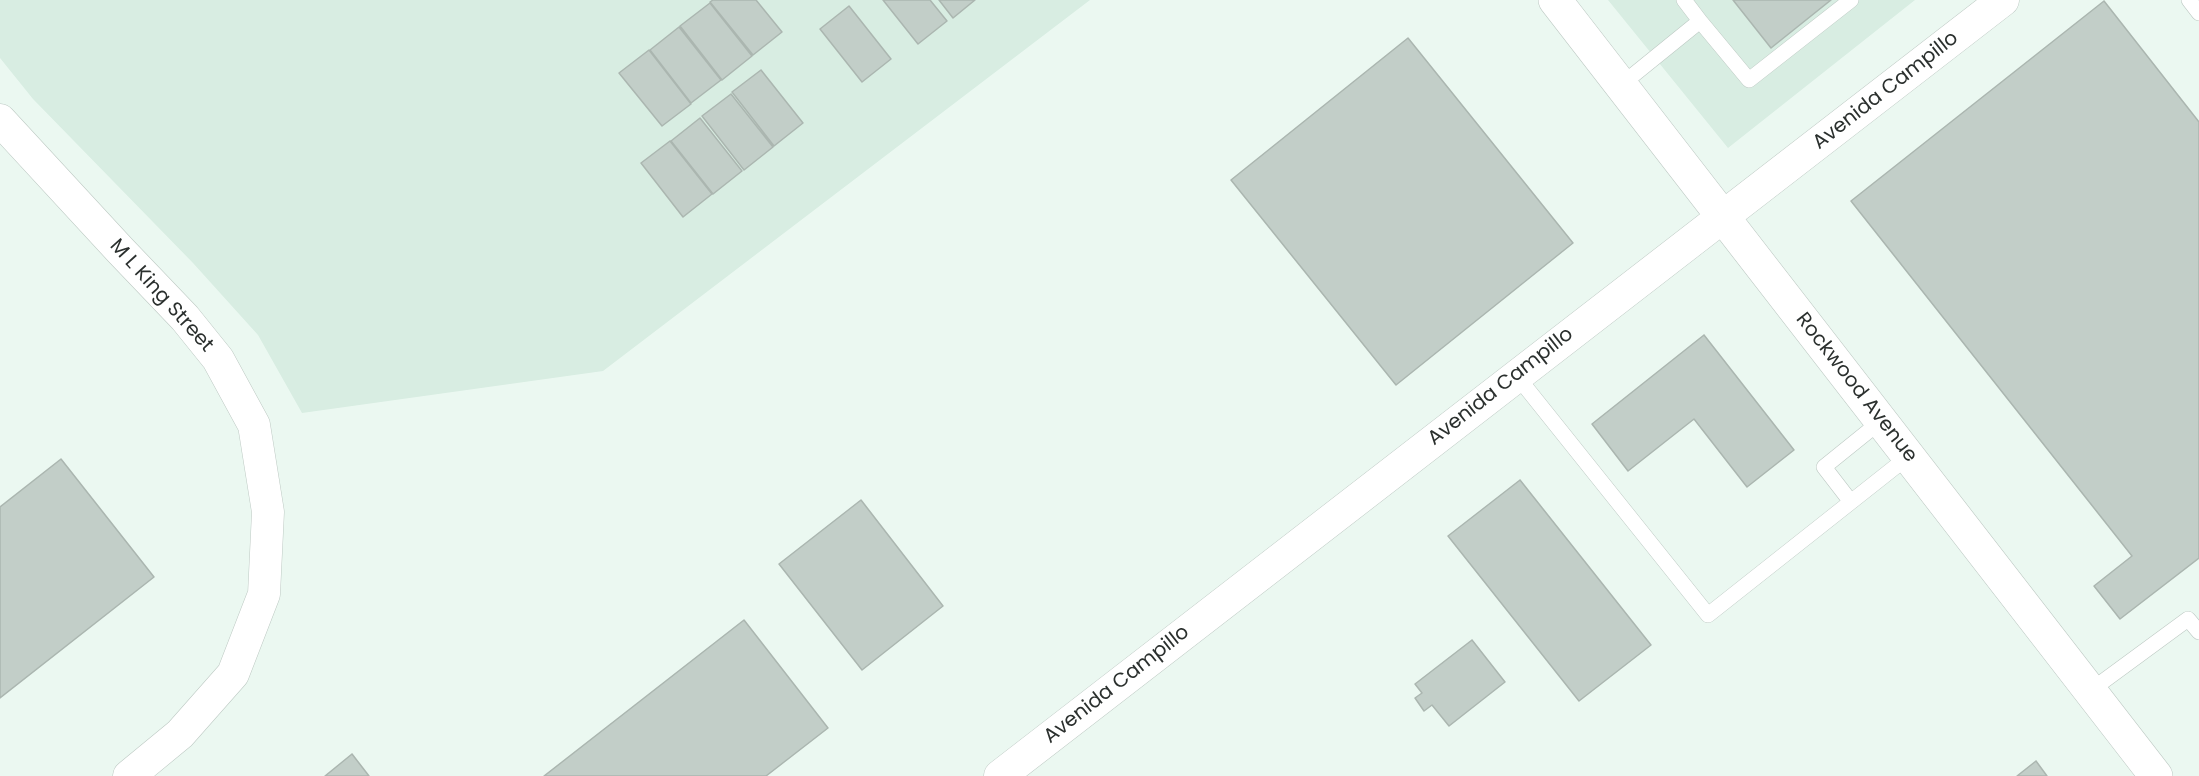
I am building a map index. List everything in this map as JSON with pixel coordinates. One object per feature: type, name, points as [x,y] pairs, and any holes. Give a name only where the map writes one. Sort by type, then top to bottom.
[{"type":"street","name":"Rockwood Avenue","points":[[1555,0],[2156,776]]},
{"type":"street","name":"Avenida Campillo","points":[[1000,776],[2003,0]]},
{"type":"street","name":"M L King Street","points":[[0,120],[185,318],[218,359],[254,425],[268,512],[264,594],[233,674],[180,734],[129,776]]},
{"type":"lane","points":[[1684,0],[1749,80],[1851,0]]},
{"type":"lane","points":[[2189,0],[2199,13]]},
{"type":"lane","points":[[1621,85],[1700,21]]},
{"type":"lane","points":[[1516,375],[1708,615],[1909,456]]},
{"type":"lane","points":[[1851,502],[1824,467],[1881,421]]},
{"type":"lane","points":[[2090,691],[2194,616],[2199,632]]},
{"type":"shaded area","points":[[0,0],[1090,0],[603,371],[302,413],[258,335],[193,263],[33,99],[0,58]]},
{"type":"shaded area","points":[[1608,0],[1915,0],[1728,148]]},
{"type":"building","points":[[713,0],[756,0],[782,32],[753,55],[710,2]]},
{"type":"building","points":[[883,0],[930,0],[947,21],[918,44]]},
{"type":"building","points":[[939,0],[975,0],[953,18]]},
{"type":"building","points":[[1733,0],[1831,0],[1771,48]]},
{"type":"building","points":[[2104,1],[2199,122],[2199,558],[2120,619],[2094,586],[2132,556],[1851,201]]},
{"type":"building","points":[[710,3],[752,56],[722,80],[680,26]]},
{"type":"building","points":[[849,6],[891,59],[862,82],[820,29]]},
{"type":"building","points":[[679,27],[721,80],[691,103],[650,50]]},
{"type":"building","points":[[1408,38],[1573,243],[1396,385],[1231,180]]},
{"type":"building","points":[[649,50],[691,104],[662,126],[619,73]]},
{"type":"building","points":[[761,70],[803,123],[774,146],[732,92]]},
{"type":"building","points":[[731,94],[773,147],[744,170],[702,116]]},
{"type":"building","points":[[700,118],[742,171],[713,194],[671,141]]},
{"type":"building","points":[[670,141],[712,194],[683,217],[641,163]]},
{"type":"building","points":[[1704,335],[1794,450],[1747,487],[1694,419],[1628,471],[1592,424]]},
{"type":"building","points":[[61,459],[154,577],[0,698],[0,507]]},
{"type":"building","points":[[1520,480],[1651,645],[1579,701],[1448,536]]},
{"type":"building","points":[[861,500],[943,606],[862,670],[779,564]]},
{"type":"building","points":[[744,620],[828,728],[766,776],[544,776]]},
{"type":"building","points":[[1472,640],[1505,682],[1449,726],[1432,705],[1424,711],[1415,698],[1422,693],[1415,684]]},
{"type":"building","points":[[352,754],[369,776],[325,776]]},
{"type":"building","points":[[2036,761],[2047,776],[2017,776]]}]
